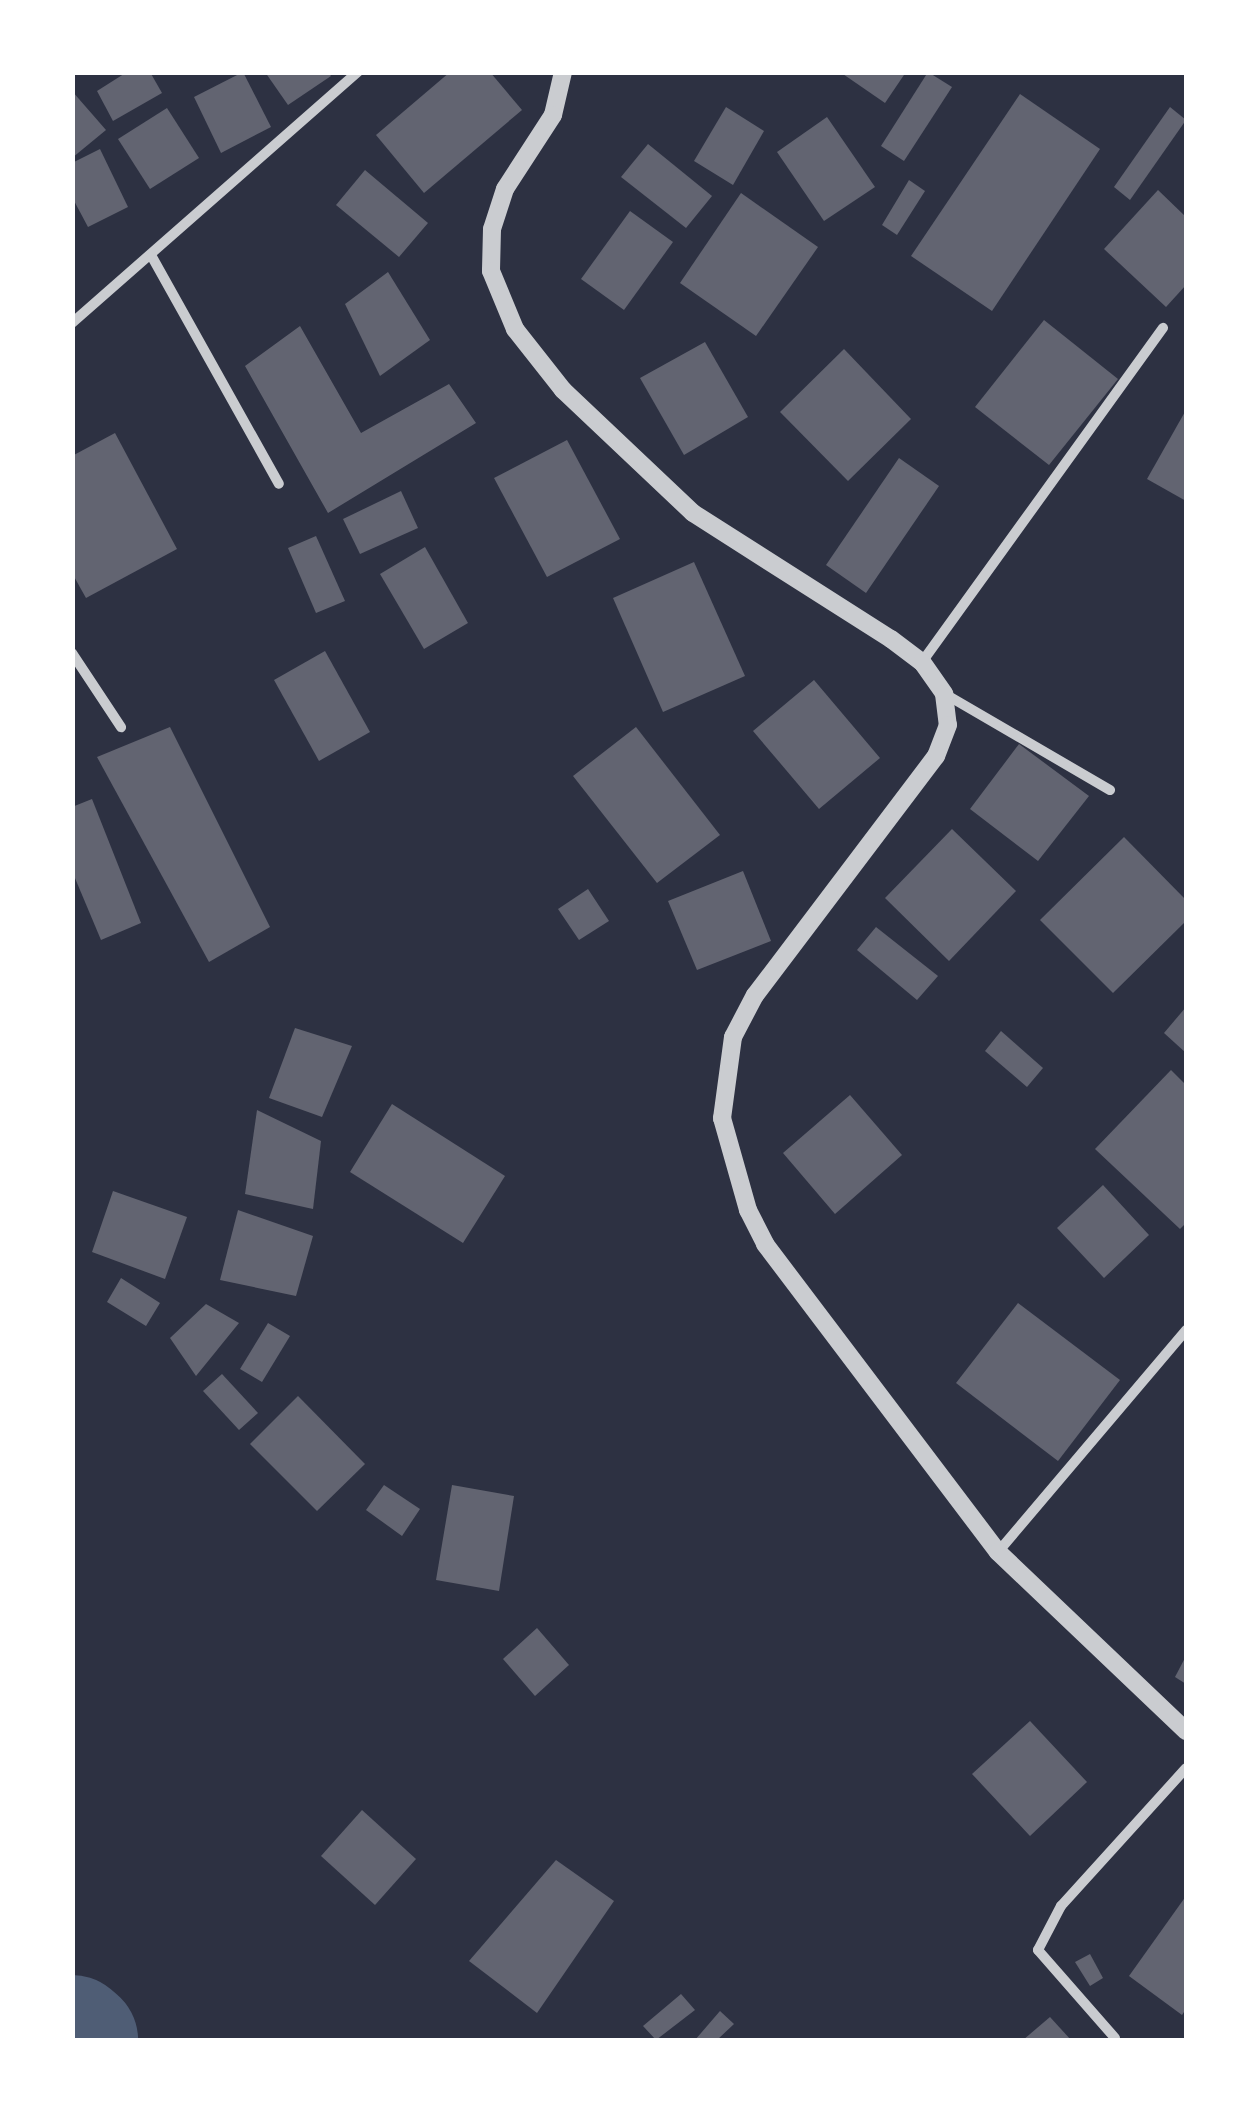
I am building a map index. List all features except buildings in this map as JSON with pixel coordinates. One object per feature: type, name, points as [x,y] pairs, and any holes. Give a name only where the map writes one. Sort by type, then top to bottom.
[{"type":"street","points":[[72,322],[358,72]]},
{"type":"street","points":[[563,72],[553,115],[505,190],[492,229],[492,271],[504,310],[563,390],[693,513],[922,662],[944,694],[1110,790]]},
{"type":"street","points":[[152,256],[278,484]]},
{"type":"street","points":[[922,662],[1163,328]]},
{"type":"street","points":[[72,653],[121,727]]},
{"type":"street","points":[[944,694],[948,726],[936,756],[754,995],[733,1038],[722,1118],[731,1162],[765,1244],[998,1552],[1186,1731]]},
{"type":"street","points":[[998,1552],[1186,1330]]},
{"type":"street","points":[[1115,2038],[1038,1950],[1061,1906],[1186,1768]]},
{"type":"waterway","points":[[72,2035],[78,2040]]}]
